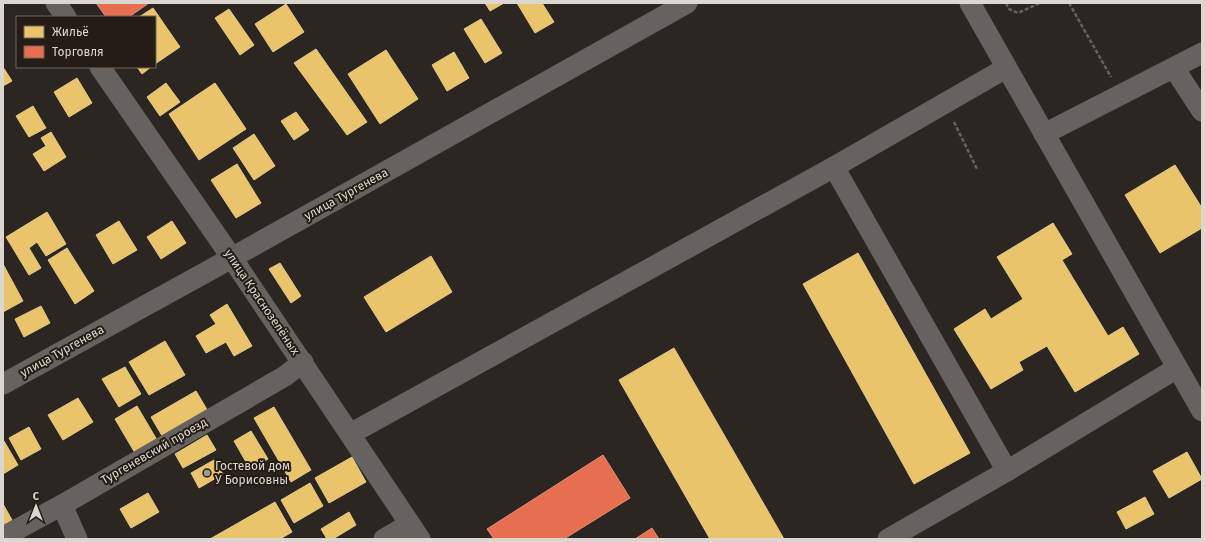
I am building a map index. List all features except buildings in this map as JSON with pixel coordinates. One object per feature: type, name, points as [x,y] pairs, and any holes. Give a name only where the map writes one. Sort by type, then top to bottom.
[{"type":"street","points":[[56,3],[65,16]]},
{"type":"street","name":"улица Тургенева","points":[[3,384],[232,258],[659,10],[687,3]]},
{"type":"street","points":[[970,3],[1202,411]]},
{"type":"street","points":[[1044,134],[1202,53]]},
{"type":"street","name":"улица Краснозелёных","points":[[101,68],[232,258],[415,532]]},
{"type":"street","points":[[350,434],[834,167],[1006,68]]},
{"type":"street","points":[[1174,68],[1202,111]]},
{"type":"street","points":[[834,167],[1007,471]]},
{"type":"street","name":"Тургеневский проезд","points":[[3,537],[62,505],[278,380],[302,362]]},
{"type":"street","points":[[888,539],[1007,471],[1177,368]]},
{"type":"street","points":[[62,505],[77,539]]},
{"type":"street","points":[[384,539],[415,532]]},
{"type":"path","points":[[1006,3],[1009,9],[1018,13],[1040,3]]},
{"type":"path","points":[[1069,3],[1121,95]]},
{"type":"path","points":[[945,104],[977,169]]},
{"type":"place","name":"Гостевой дом У Борисовны","points":[[207,473]]}]
